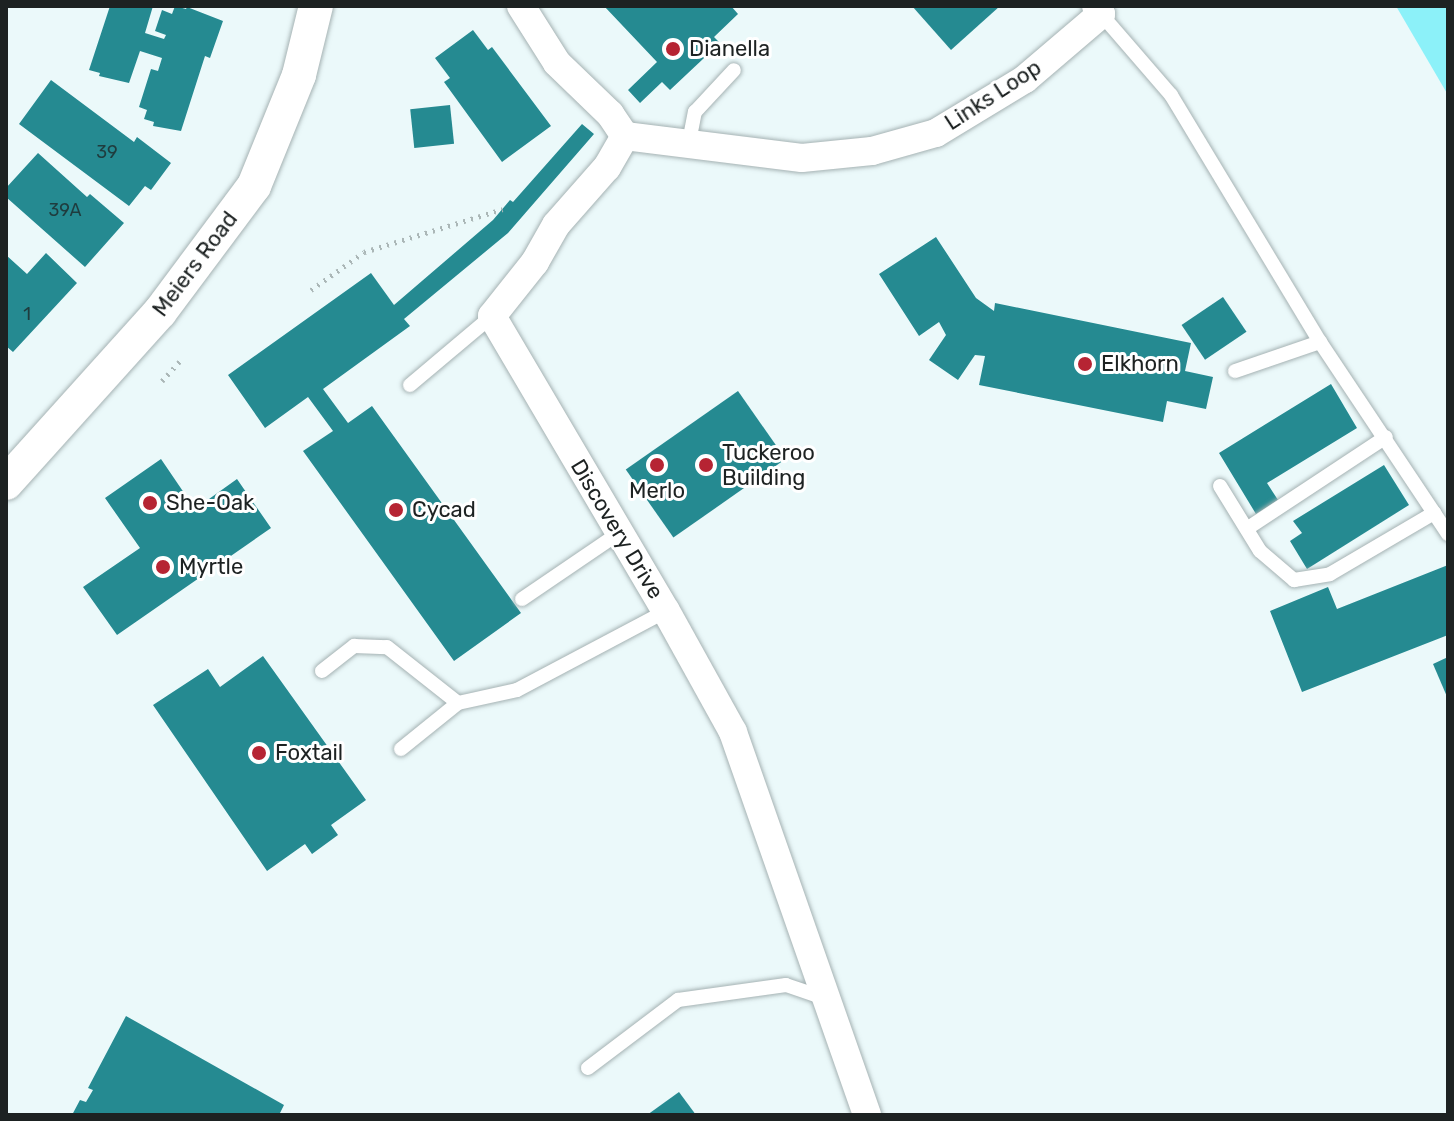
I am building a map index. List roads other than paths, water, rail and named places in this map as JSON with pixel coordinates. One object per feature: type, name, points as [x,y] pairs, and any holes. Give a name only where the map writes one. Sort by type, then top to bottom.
[{"type":"street","name":"Meiers Road","points":[[6,483],[160,312],[254,186],[299,75],[316,6]]},
{"type":"street","points":[[492,316],[535,262],[556,225],[607,167],[625,136],[610,114],[557,63],[521,6]]},
{"type":"street","name":"Links Loop","points":[[625,136],[802,158],[872,151],[936,133],[1025,79],[1099,10]]},
{"type":"street","name":"Discovery Drive","points":[[492,316],[666,611],[733,732],[867,1115]]},
{"type":"lane","points":[[1099,10],[1171,95],[1320,342],[1448,534]]},
{"type":"lane","points":[[689,142],[695,112],[734,70]]},
{"type":"lane","points":[[410,385],[492,316]]},
{"type":"lane","points":[[1235,371],[1320,342]]},
{"type":"lane","points":[[1248,528],[1386,437]]},
{"type":"lane","points":[[1220,486],[1260,551],[1294,580],[1330,574],[1434,513]]},
{"type":"lane","points":[[522,599],[619,533]]},
{"type":"lane","points":[[401,749],[458,703],[517,690],[666,611]]},
{"type":"lane","points":[[322,671],[354,646],[387,647],[458,703]]},
{"type":"lane","points":[[588,1068],[678,1000],[786,985],[828,999]]},
{"type":"place","name":"Dianella","points":[[673,49]]},
{"type":"place","name":"Elkhorn","points":[[1085,364]]},
{"type":"place","name":"Merlo","points":[[657,465]]},
{"type":"place","name":"Tuckeroo Building","points":[[706,465]]},
{"type":"place","name":"She-Oak","points":[[150,503]]},
{"type":"place","name":"Cycad","points":[[396,510]]},
{"type":"place","name":"Myrtle","points":[[163,567]]},
{"type":"place","name":"Foxtail","points":[[259,753]]}]
